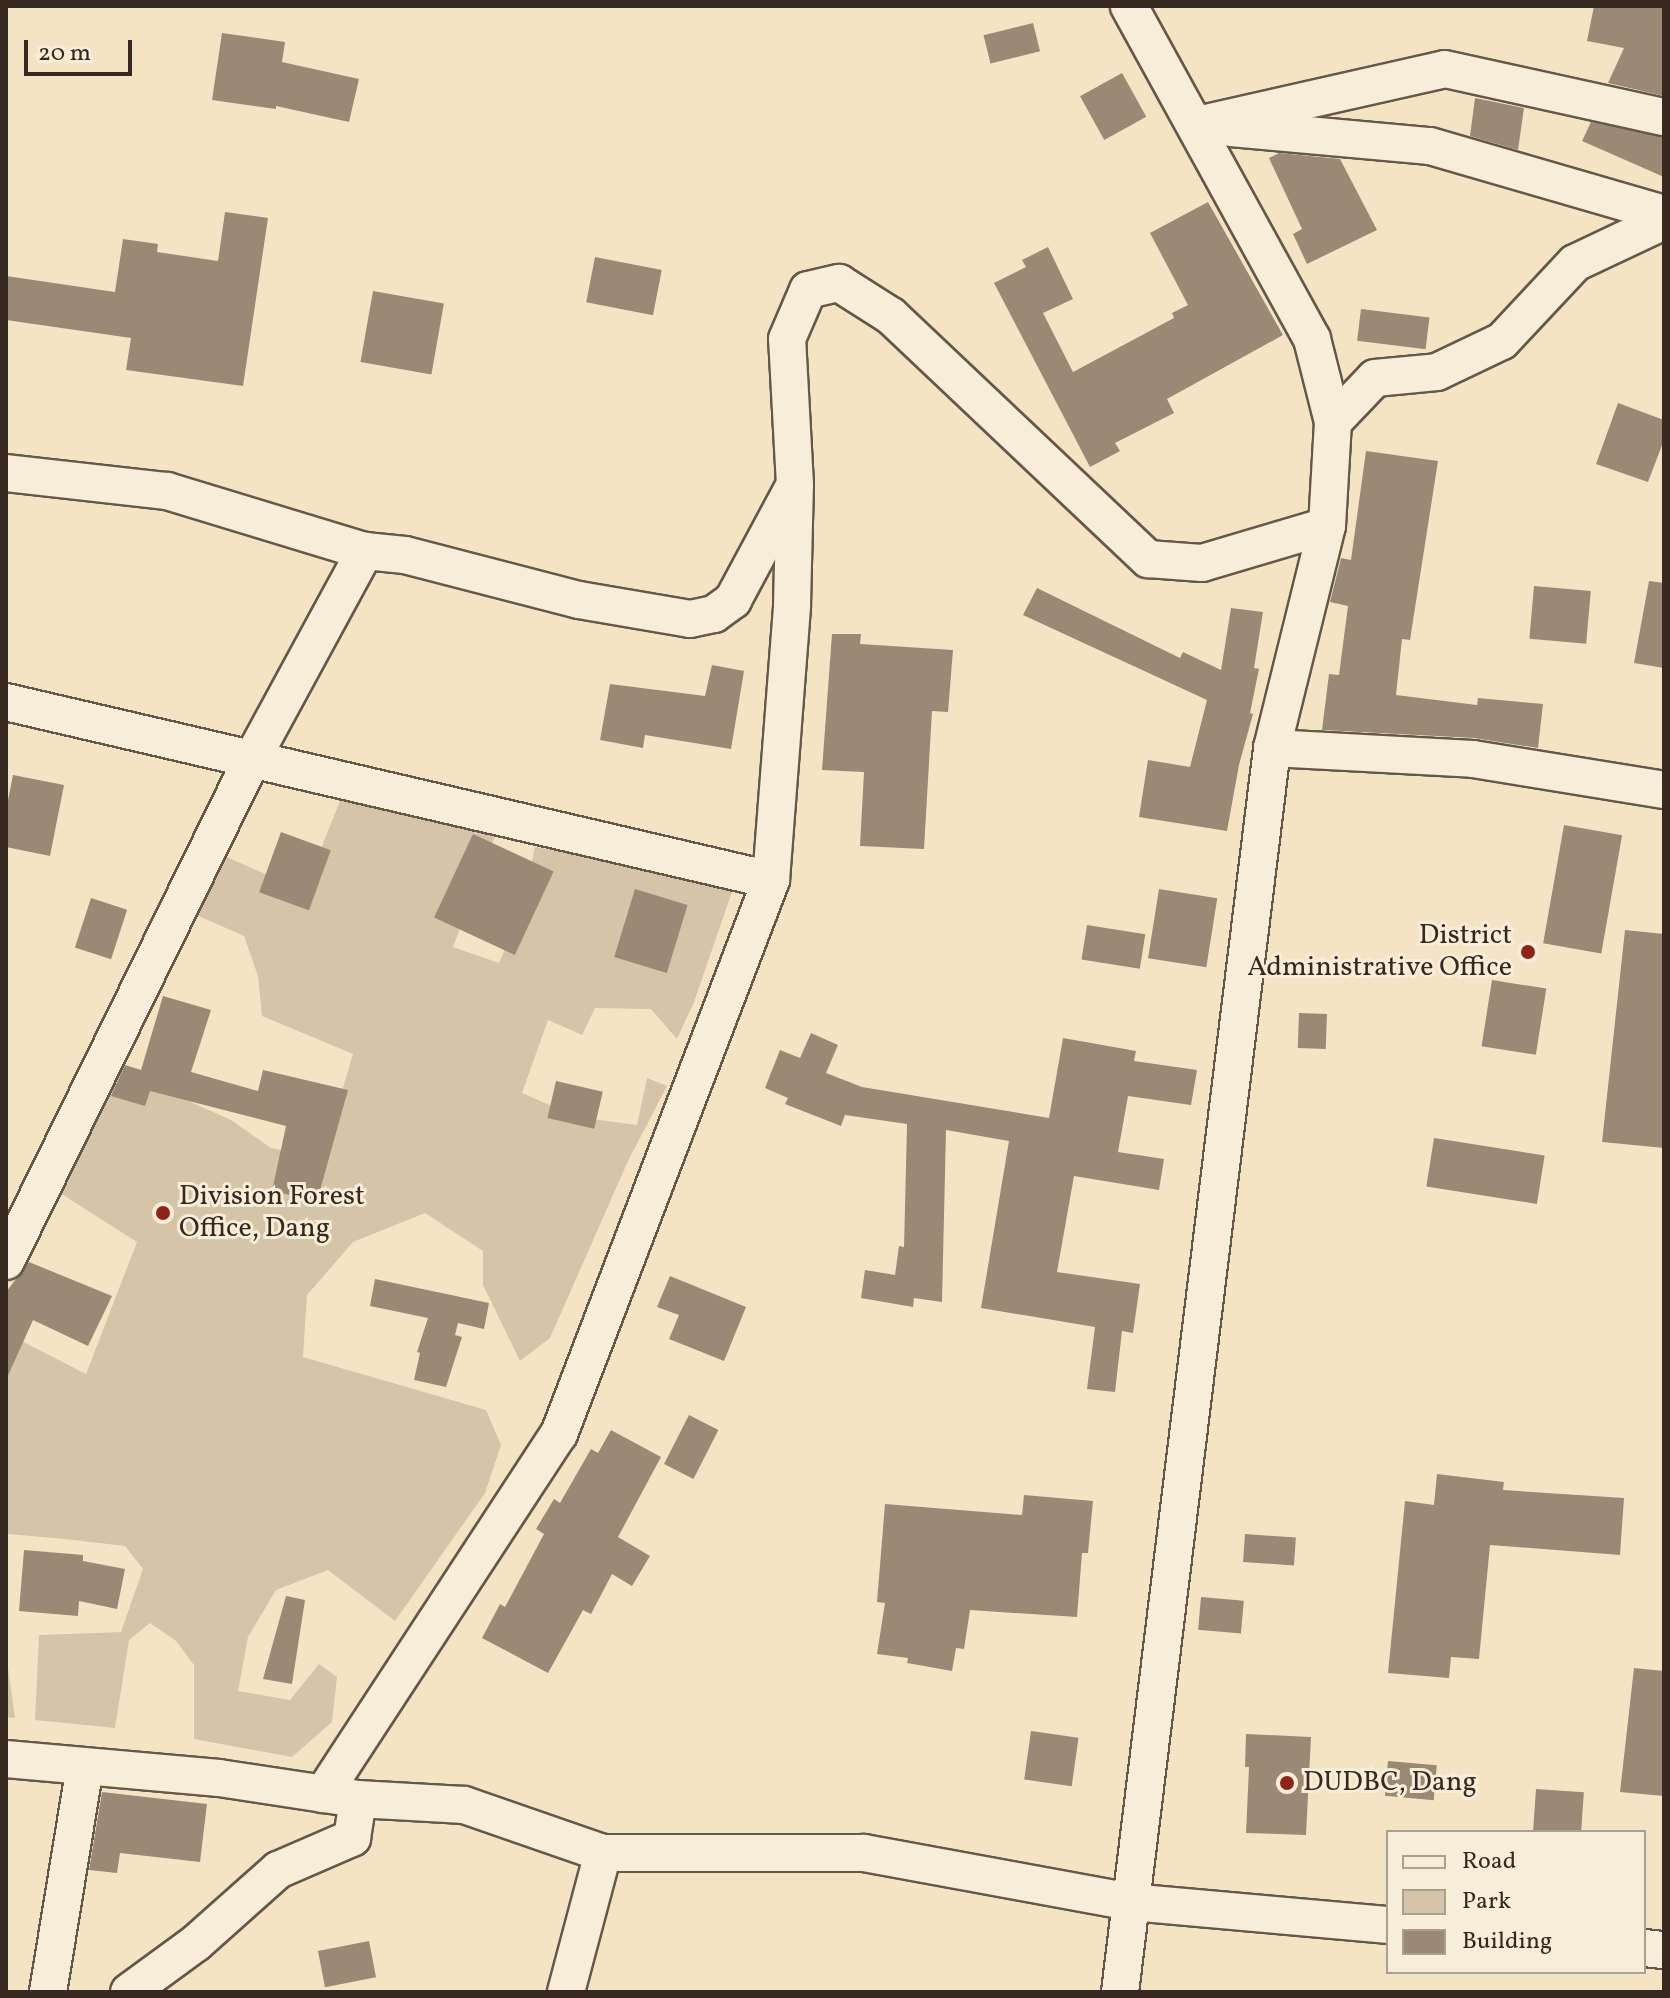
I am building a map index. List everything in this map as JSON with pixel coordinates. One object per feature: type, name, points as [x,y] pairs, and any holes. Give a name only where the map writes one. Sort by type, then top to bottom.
[{"type":"street","points":[[1120,1992],[1272,748],[1327,526],[1333,422],[1312,339],[1129,6]]},
{"type":"street","points":[[1197,125],[1445,69],[1664,117]]},
{"type":"street","points":[[1197,125],[1430,146],[1664,214]]},
{"type":"street","points":[[1333,422],[1375,378],[1437,372],[1502,341],[1575,263],[1664,221]]},
{"type":"street","points":[[323,1794],[559,1434],[771,880],[792,605],[795,485],[787,339],[808,290],[839,283],[891,316],[1148,559],[1202,563],[1327,526]]},
{"type":"street","points":[[6,473],[167,491],[365,551],[405,555],[579,600],[690,619],[714,614],[733,600],[795,485]]},
{"type":"street","points":[[6,1261],[252,759],[365,551]]},
{"type":"street","points":[[6,702],[771,880]]},
{"type":"street","points":[[1272,748],[1473,759],[1664,790]]},
{"type":"street","points":[[6,1759],[219,1778],[358,1799],[464,1805],[603,1853],[864,1853],[1130,1902],[1386,1925]]},
{"type":"street","points":[[48,1992],[85,1767]]},
{"type":"street","points":[[129,1992],[196,1943],[278,1870],[352,1838],[358,1799]]},
{"type":"street","points":[[566,1992],[603,1853]]},
{"type":"green space","points":[[342,796],[495,836],[453,947],[499,963],[522,909],[535,847],[662,869],[732,892],[694,1002],[677,1039],[651,1009],[595,1008],[582,1035],[548,1020],[522,1093],[577,1117],[637,1125],[647,1078],[667,1086],[628,1161],[550,1338],[520,1361],[483,1285],[483,1251],[425,1213],[353,1242],[307,1295],[303,1357],[486,1410],[501,1445],[485,1493],[395,1621],[328,1570],[276,1590],[248,1637],[238,1691],[290,1700],[319,1664],[337,1677],[332,1722],[292,1757],[194,1739],[194,1665],[176,1641],[150,1623],[129,1640],[115,1728],[35,1720],[39,1635],[121,1632],[143,1569],[125,1546],[8,1534],[6,1557],[6,1333],[86,1374],[137,1242],[49,1186],[112,1067],[231,1120],[271,1148],[322,1158],[353,1054],[262,1016],[258,976],[244,936],[183,909],[222,855],[304,891]]},
{"type":"green space","points":[[6,1654],[15,1718],[6,1717]]},
{"type":"building","points":[[1594,6],[1664,6],[1664,96],[1608,83],[1624,48],[1587,41]]},
{"type":"building","points":[[1033,23],[1040,51],[991,63],[984,35]]},
{"type":"building","points":[[222,33],[285,42],[282,62],[359,79],[349,122],[276,106],[276,109],[212,100]]},
{"type":"building","points":[[1122,73],[1146,117],[1104,140],[1080,96]]},
{"type":"building","points":[[1475,98],[1524,108],[1518,150],[1470,136]]},
{"type":"building","points":[[1591,122],[1664,137],[1664,177],[1582,141]]},
{"type":"building","points":[[1279,153],[1340,159],[1377,230],[1307,264],[1293,234],[1302,229],[1269,158]]},
{"type":"building","points":[[1208,202],[1283,335],[1167,399],[1174,413],[1115,443],[1120,451],[1090,467],[994,283],[1026,267],[1022,260],[1048,247],[1073,299],[1043,313],[1073,372],[1174,318],[1172,313],[1188,305],[1150,233]]},
{"type":"building","points":[[225,212],[268,218],[243,386],[126,370],[131,338],[6,320],[6,276],[115,292],[123,239],[158,244],[157,252],[218,261]]},
{"type":"building","points":[[595,257],[662,270],[653,315],[586,302]]},
{"type":"building","points":[[373,291],[444,304],[431,374],[360,362]]},
{"type":"building","points":[[1361,309],[1429,317],[1426,349],[1357,341]]},
{"type":"building","points":[[1618,403],[1664,420],[1664,440],[1648,482],[1596,464]]},
{"type":"building","points":[[1366,451],[1438,461],[1410,640],[1402,639],[1396,695],[1477,705],[1478,698],[1543,704],[1538,748],[1474,738],[1322,730],[1329,674],[1339,675],[1348,606],[1330,602],[1341,558],[1351,560]]},
{"type":"building","points":[[1649,581],[1664,583],[1664,668],[1634,663]]},
{"type":"building","points":[[1534,586],[1591,591],[1586,644],[1529,639]]},
{"type":"building","points":[[1037,588],[1180,658],[1183,652],[1221,670],[1231,608],[1263,612],[1254,668],[1259,669],[1250,713],[1253,714],[1239,765],[1227,831],[1139,817],[1148,760],[1190,767],[1207,700],[1023,615]]},
{"type":"building","points":[[832,634],[861,634],[860,644],[953,650],[948,712],[932,711],[924,849],[860,846],[864,772],[822,770]]},
{"type":"building","points":[[712,665],[744,671],[731,749],[645,735],[643,748],[600,740],[610,684],[705,696]]},
{"type":"building","points":[[13,775],[64,785],[50,856],[6,847],[6,810]]},
{"type":"building","points":[[1564,825],[1622,835],[1601,953],[1543,943]]},
{"type":"building","points":[[281,832],[331,850],[309,910],[259,892]]},
{"type":"building","points":[[473,834],[554,872],[515,955],[434,917]]},
{"type":"building","points":[[635,889],[688,905],[667,973],[614,957]]},
{"type":"building","points":[[1159,889],[1217,898],[1206,967],[1148,958]]},
{"type":"building","points":[[91,898],[127,910],[111,959],[75,947]]},
{"type":"building","points":[[1087,925],[1145,934],[1140,969],[1082,960]]},
{"type":"building","points":[[1625,930],[1664,934],[1664,1148],[1602,1142]]},
{"type":"building","points":[[1492,980],[1546,989],[1536,1055],[1482,1046]]},
{"type":"building","points":[[163,996],[211,1010],[191,1072],[258,1091],[263,1070],[348,1090],[317,1201],[272,1191],[286,1126],[150,1091],[145,1106],[111,1096],[125,1065],[141,1070]]},
{"type":"building","points":[[1299,1013],[1327,1014],[1326,1049],[1298,1048]]},
{"type":"building","points":[[811,1033],[838,1045],[826,1073],[862,1087],[1049,1118],[1063,1038],[1136,1051],[1134,1061],[1197,1070],[1191,1105],[1128,1096],[1118,1152],[1164,1159],[1159,1190],[1074,1176],[1057,1272],[1140,1284],[1133,1333],[1122,1331],[1115,1392],[1087,1389],[1095,1327],[981,1308],[1009,1141],[946,1130],[942,1302],[914,1298],[913,1307],[861,1298],[865,1270],[895,1275],[899,1246],[904,1247],[907,1124],[845,1115],[841,1126],[785,1104],[788,1098],[765,1088],[780,1050],[800,1058]]},
{"type":"building","points":[[556,1081],[603,1092],[594,1129],[547,1118]]},
{"type":"building","points":[[1434,1138],[1545,1156],[1537,1204],[1426,1186]]},
{"type":"building","points":[[29,1262],[112,1296],[88,1346],[33,1320],[6,1380],[6,1292]]},
{"type":"building","points":[[670,1276],[746,1307],[724,1361],[669,1339],[679,1315],[657,1307]]},
{"type":"building","points":[[375,1279],[489,1303],[484,1329],[458,1323],[455,1335],[462,1337],[446,1387],[414,1380],[420,1353],[417,1352],[428,1318],[370,1306]]},
{"type":"building","points":[[689,1415],[718,1430],[693,1479],[664,1464]]},
{"type":"building","points":[[611,1430],[661,1457],[618,1537],[650,1556],[632,1586],[612,1574],[591,1614],[583,1610],[548,1673],[482,1638],[500,1604],[505,1607],[544,1534],[536,1529],[554,1499],[560,1503],[591,1449],[598,1453]]},
{"type":"building","points":[[1437,1474],[1504,1482],[1503,1490],[1624,1498],[1620,1555],[1490,1545],[1479,1659],[1451,1657],[1449,1678],[1388,1673],[1405,1501],[1434,1505]]},
{"type":"building","points":[[1024,1495],[1093,1501],[1088,1553],[1082,1553],[1077,1617],[970,1610],[964,1649],[956,1648],[952,1671],[907,1663],[908,1658],[877,1654],[885,1603],[877,1602],[885,1504],[1022,1515]]},
{"type":"building","points":[[1245,1534],[1296,1538],[1294,1565],[1243,1562]]},
{"type":"building","points":[[24,1550],[83,1555],[83,1561],[125,1569],[117,1609],[79,1601],[78,1616],[19,1611]]},
{"type":"building","points":[[286,1596],[305,1600],[292,1684],[263,1679]]},
{"type":"building","points":[[1201,1597],[1244,1601],[1241,1634],[1198,1630]]},
{"type":"building","points":[[1634,1668],[1664,1671],[1664,1796],[1620,1792]]},
{"type":"building","points":[[1031,1731],[1079,1738],[1072,1786],[1024,1780]]},
{"type":"building","name":"DUDBC, Dang","points":[[1246,1734],[1311,1737],[1306,1835],[1246,1833],[1249,1767],[1245,1767]]},
{"type":"building","points":[[1388,1761],[1437,1765],[1434,1800],[1385,1796]]},
{"type":"building","points":[[1536,1789],[1584,1792],[1581,1830],[1533,1830]]},
{"type":"building","points":[[102,1792],[207,1804],[200,1862],[120,1853],[117,1873],[89,1870]]},
{"type":"building","points":[[369,1941],[376,1977],[325,1987],[318,1951]]},
{"type":"place","name":"District Administrative Office","points":[[1528,952]]},
{"type":"place","name":"Division Forest Office, Dang","points":[[163,1213]]},
{"type":"place","name":"DUDBC, Dang","points":[[1287,1783]]}]
